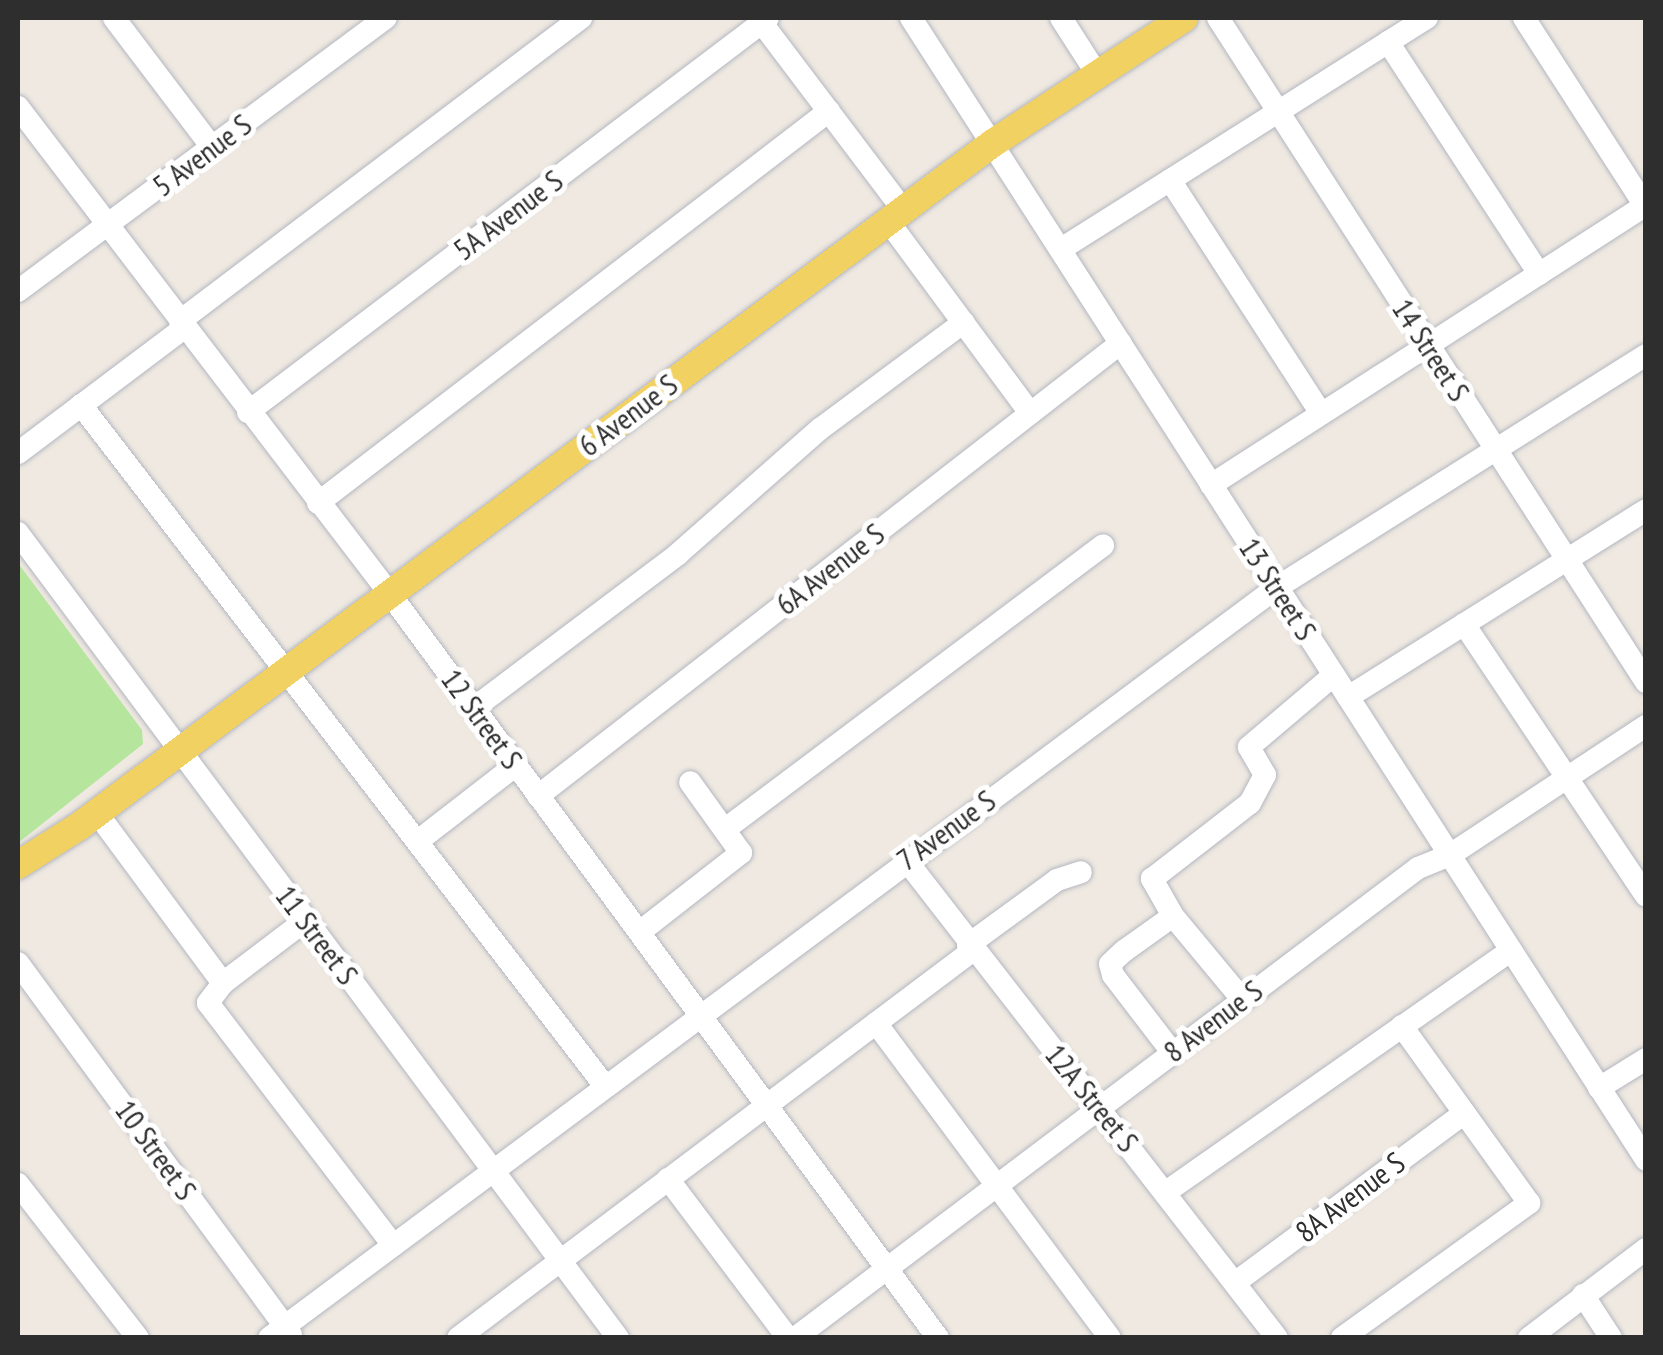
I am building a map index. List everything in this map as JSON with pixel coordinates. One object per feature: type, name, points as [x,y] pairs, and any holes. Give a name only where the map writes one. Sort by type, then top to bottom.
[{"type":"main road","name":"6 Avenue S","points":[[18,881],[89,819],[180,750],[993,143],[1184,18]]},
{"type":"main road","name":"6 Avenue S","points":[[18,865],[89,819]]},
{"type":"street","points":[[114,18],[212,147]]},
{"type":"street","name":"5 Avenue S","points":[[18,291],[386,18]]},
{"type":"street","points":[[18,452],[581,18]]},
{"type":"street","name":"13 Street S","points":[[911,18],[1646,1160]]},
{"type":"street","points":[[1061,18],[1097,74]]},
{"type":"street","name":"14 Street S","points":[[1218,18],[1646,682]]},
{"type":"street","points":[[1061,249],[1426,18]]},
{"type":"street","points":[[1211,485],[1645,206],[1524,18]]},
{"type":"street","points":[[763,19],[829,111],[964,322],[1030,414]]},
{"type":"street","name":"5A Avenue S","points":[[248,412],[763,19]]},
{"type":"street","points":[[1388,42],[1539,274]]},
{"type":"street","name":"12 Street S","points":[[18,107],[390,594],[702,1012],[938,1338]]},
{"type":"street","points":[[318,503],[829,111]]},
{"type":"street","points":[[1170,180],[1320,412]]},
{"type":"street","points":[[474,708],[678,554],[820,429],[964,322]]},
{"type":"street","name":"6A Avenue S","points":[[538,796],[1121,343]]},
{"type":"street","name":"7 Avenue S","points":[[282,1334],[392,1245],[702,1012],[1276,588],[1646,355]]},
{"type":"street","points":[[81,405],[604,1086]]},
{"type":"street","points":[[1348,697],[1646,510]]},
{"type":"street","name":"11 Street S","points":[[18,533],[618,1338]]},
{"type":"street","points":[[728,827],[1103,545]]},
{"type":"street","points":[[1464,624],[1646,896]]},
{"type":"street","points":[[1242,998],[1173,916],[1152,878],[1250,803],[1265,775],[1249,747],[1334,675]]},
{"type":"street","name":"8 Avenue S","points":[[792,1338],[1418,868],[1450,855],[1646,726]]},
{"type":"street","points":[[418,841],[516,765]]},
{"type":"street","points":[[640,931],[741,853],[728,827],[690,782]]},
{"type":"street","points":[[89,819],[223,983]]},
{"type":"street","name":"12A Street S","points":[[906,860],[970,948],[1100,1106],[1277,1338]]},
{"type":"street","points":[[465,1336],[876,1024],[1057,880],[1082,872]]},
{"type":"street","points":[[1172,1052],[1110,964],[1173,916]]},
{"type":"street","points":[[306,920],[223,983],[208,1003],[392,1245]]},
{"type":"street","points":[[1166,1192],[1510,950]]},
{"type":"street","name":"10 Street S","points":[[18,963],[282,1334]]},
{"type":"street","points":[[876,1024],[1110,1338]]},
{"type":"street","points":[[1342,1338],[1529,1203],[1402,1026]]},
{"type":"street","points":[[1599,1088],[1646,1059]]},
{"type":"street","name":"8A Avenue S","points":[[1236,1282],[1464,1113]]},
{"type":"street","points":[[668,1180],[792,1338]]},
{"type":"street","points":[[18,1184],[138,1338]]},
{"type":"street","points":[[1529,1338],[1646,1249]]},
{"type":"street","points":[[1583,1295],[1610,1338]]},
{"type":"green space","points":[[18,563],[142,730],[143,744],[18,843]]}]
